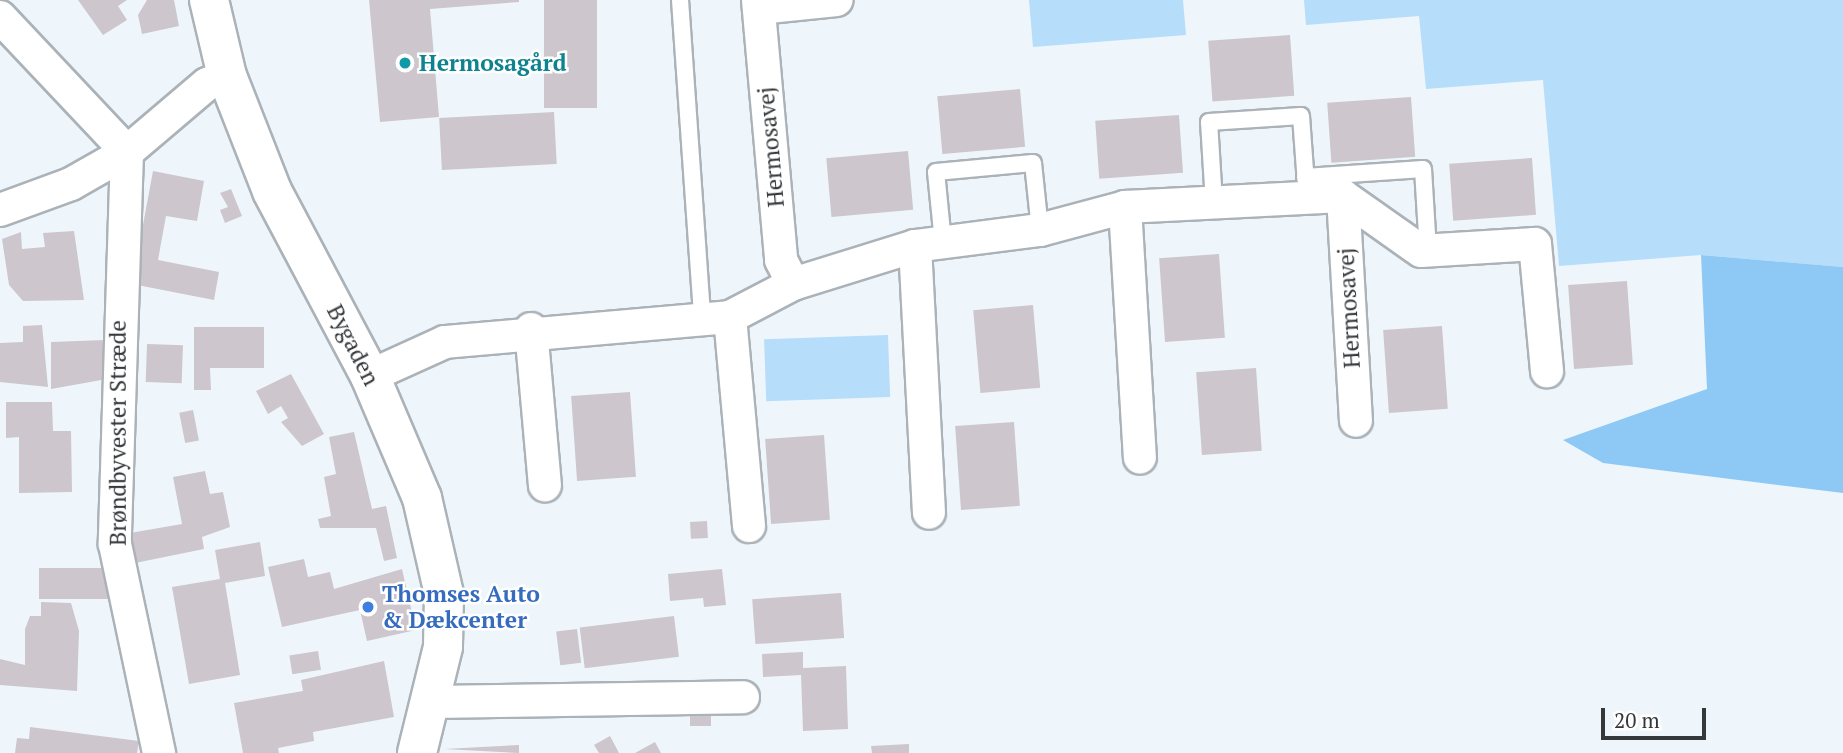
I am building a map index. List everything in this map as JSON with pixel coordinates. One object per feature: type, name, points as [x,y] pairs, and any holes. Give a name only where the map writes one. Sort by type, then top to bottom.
[{"type":"street","name":"Bygaden","points":[[209,0],[228,76],[272,191],[370,376],[422,498],[444,594],[433,702],[417,753]]},
{"type":"street","name":"Hermosavej","points":[[793,284],[781,260],[758,4],[817,1]]},
{"type":"street","points":[[0,17],[127,152]]},
{"type":"street","points":[[0,209],[71,184],[127,152],[207,84],[228,76]]},
{"type":"street","name":"Brøndbyvester Stræde","points":[[127,152],[114,544],[159,753]]},
{"type":"street","points":[[370,376],[445,342],[531,330],[716,316],[793,284],[929,244],[1040,230],[1125,207],[1214,203],[1306,188],[1343,196]]},
{"type":"street","name":"Hermosavej","points":[[1343,196],[1428,251]]},
{"type":"street","name":"Hermosavej","points":[[1343,196],[1356,421]]},
{"type":"street","points":[[1125,207],[1140,458]]},
{"type":"street","points":[[929,244],[929,513]]},
{"type":"street","points":[[1428,251],[1535,244],[1547,371]]},
{"type":"street","points":[[716,316],[749,526]]},
{"type":"street","points":[[531,330],[545,485]]},
{"type":"street","points":[[433,702],[743,698]]},
{"type":"lane","points":[[680,0],[716,316]]},
{"type":"lane","points":[[1214,203],[1209,122],[1301,116],[1306,188],[1423,169],[1428,251]]},
{"type":"lane","points":[[929,244],[936,172],[1033,163],[1040,230]]},
{"type":"shaded area","points":[[1029,0],[1183,0],[1186,35],[1033,47]]},
{"type":"shaded area","points":[[1304,0],[1843,0],[1843,267],[1701,255],[1559,266],[1543,80],[1426,89],[1419,16],[1306,25]]},
{"type":"shaded area","points":[[1701,255],[1843,267],[1843,493],[1603,463],[1563,440],[1707,389]]},
{"type":"shaded area","points":[[888,335],[890,397],[766,401],[764,339]]},
{"type":"building","points":[[78,0],[127,0],[118,6],[127,20],[103,35]]},
{"type":"building","points":[[147,0],[174,0],[179,26],[142,34],[138,15]]},
{"type":"building","name":"Hermosagård","points":[[369,0],[519,2],[430,9],[439,117],[380,122]]},
{"type":"building","name":"Hermosagård","points":[[544,0],[597,0],[597,108],[544,108]]},
{"type":"building","points":[[1290,35],[1294,96],[1212,102],[1208,41]]},
{"type":"building","points":[[1020,89],[1025,147],[942,154],[937,96]]},
{"type":"building","points":[[1411,97],[1415,157],[1331,163],[1327,103]]},
{"type":"building","name":"Hermosagård","points":[[554,112],[557,164],[442,170],[439,118]]},
{"type":"building","points":[[1179,115],[1183,173],[1099,179],[1095,121]]},
{"type":"building","points":[[908,151],[913,210],[831,217],[826,158]]},
{"type":"building","points":[[1532,158],[1536,215],[1453,221],[1449,164]]},
{"type":"building","points":[[153,171],[204,181],[197,221],[166,216],[158,260],[219,272],[214,300],[132,284]]},
{"type":"building","points":[[231,189],[242,216],[225,223],[220,210],[228,207],[220,193]]},
{"type":"building","points":[[74,231],[84,300],[23,301],[9,285],[2,239],[21,232],[22,249],[45,247],[43,233]]},
{"type":"building","points":[[1219,254],[1225,338],[1165,342],[1159,258]]},
{"type":"building","points":[[1627,281],[1633,365],[1574,369],[1568,285]]},
{"type":"building","points":[[1033,305],[1040,388],[980,393],[973,310]]},
{"type":"building","points":[[42,325],[48,387],[0,382],[0,343],[23,342],[23,326]]},
{"type":"building","points":[[1442,326],[1448,409],[1389,413],[1383,330]]},
{"type":"building","points":[[194,327],[264,327],[264,368],[210,368],[211,390],[194,390]]},
{"type":"building","points":[[105,340],[107,379],[51,389],[51,342]]},
{"type":"building","points":[[147,344],[183,345],[182,383],[146,382]]},
{"type":"building","points":[[1256,368],[1262,451],[1202,455],[1196,372]]},
{"type":"building","points":[[291,374],[324,434],[302,446],[281,422],[288,418],[281,406],[268,414],[256,391]]},
{"type":"building","points":[[630,392],[636,477],[577,481],[571,396]]},
{"type":"building","points":[[6,402],[52,402],[53,431],[71,431],[72,492],[19,493],[19,437],[6,438]]},
{"type":"building","points":[[193,410],[199,440],[185,443],[179,413]]},
{"type":"building","points":[[1014,422],[1020,506],[961,510],[955,426]]},
{"type":"building","points":[[354,432],[372,509],[386,506],[397,558],[384,561],[376,528],[320,528],[318,519],[331,516],[324,477],[336,474],[329,437]]},
{"type":"building","points":[[824,435],[830,520],[771,524],[765,439]]},
{"type":"building","points":[[205,471],[210,494],[223,492],[230,527],[202,537],[204,549],[135,563],[130,533],[182,524],[173,477]]},
{"type":"building","points":[[707,521],[708,538],[691,539],[690,522]]},
{"type":"building","points":[[260,542],[265,576],[225,583],[240,675],[189,684],[172,587],[220,579],[215,550]]},
{"type":"building","points":[[304,559],[308,577],[330,572],[334,589],[402,569],[416,630],[367,641],[360,610],[282,627],[268,567]]},
{"type":"building","points":[[39,568],[110,568],[110,599],[39,599]]},
{"type":"building","points":[[722,569],[726,605],[704,607],[703,598],[670,601],[668,574]]},
{"type":"building","points":[[841,593],[844,638],[755,644],[752,599]]},
{"type":"building","points":[[41,602],[71,603],[79,631],[77,691],[0,685],[0,659],[25,665],[25,629],[30,616],[41,616]]},
{"type":"building","points":[[674,616],[679,657],[585,668],[580,628]]},
{"type":"building","points":[[577,629],[581,663],[560,665],[556,632]]},
{"type":"building","points":[[318,651],[321,670],[292,674],[289,656]]},
{"type":"building","points":[[803,652],[803,668],[846,666],[848,729],[803,731],[801,675],[763,677],[762,654]]},
{"type":"building","points":[[384,661],[394,717],[313,732],[314,741],[278,748],[279,753],[243,753],[234,703],[303,691],[301,680]]},
{"type":"building","points":[[690,716],[711,716],[711,726],[690,726]]},
{"type":"building","points":[[30,727],[139,741],[137,753],[15,753],[17,738],[29,739]]},
{"type":"building","points":[[610,736],[619,753],[599,753],[594,745]]},
{"type":"building","points":[[655,742],[661,753],[635,753]]},
{"type":"building","points":[[909,744],[909,753],[872,753],[871,746]]},
{"type":"building","points":[[519,745],[519,753],[444,749]]},
{"type":"place","name":"Hermosagård","points":[[405,63]]},
{"type":"place","name":"Thomses Auto & Dækcenter","points":[[368,607]]}]
